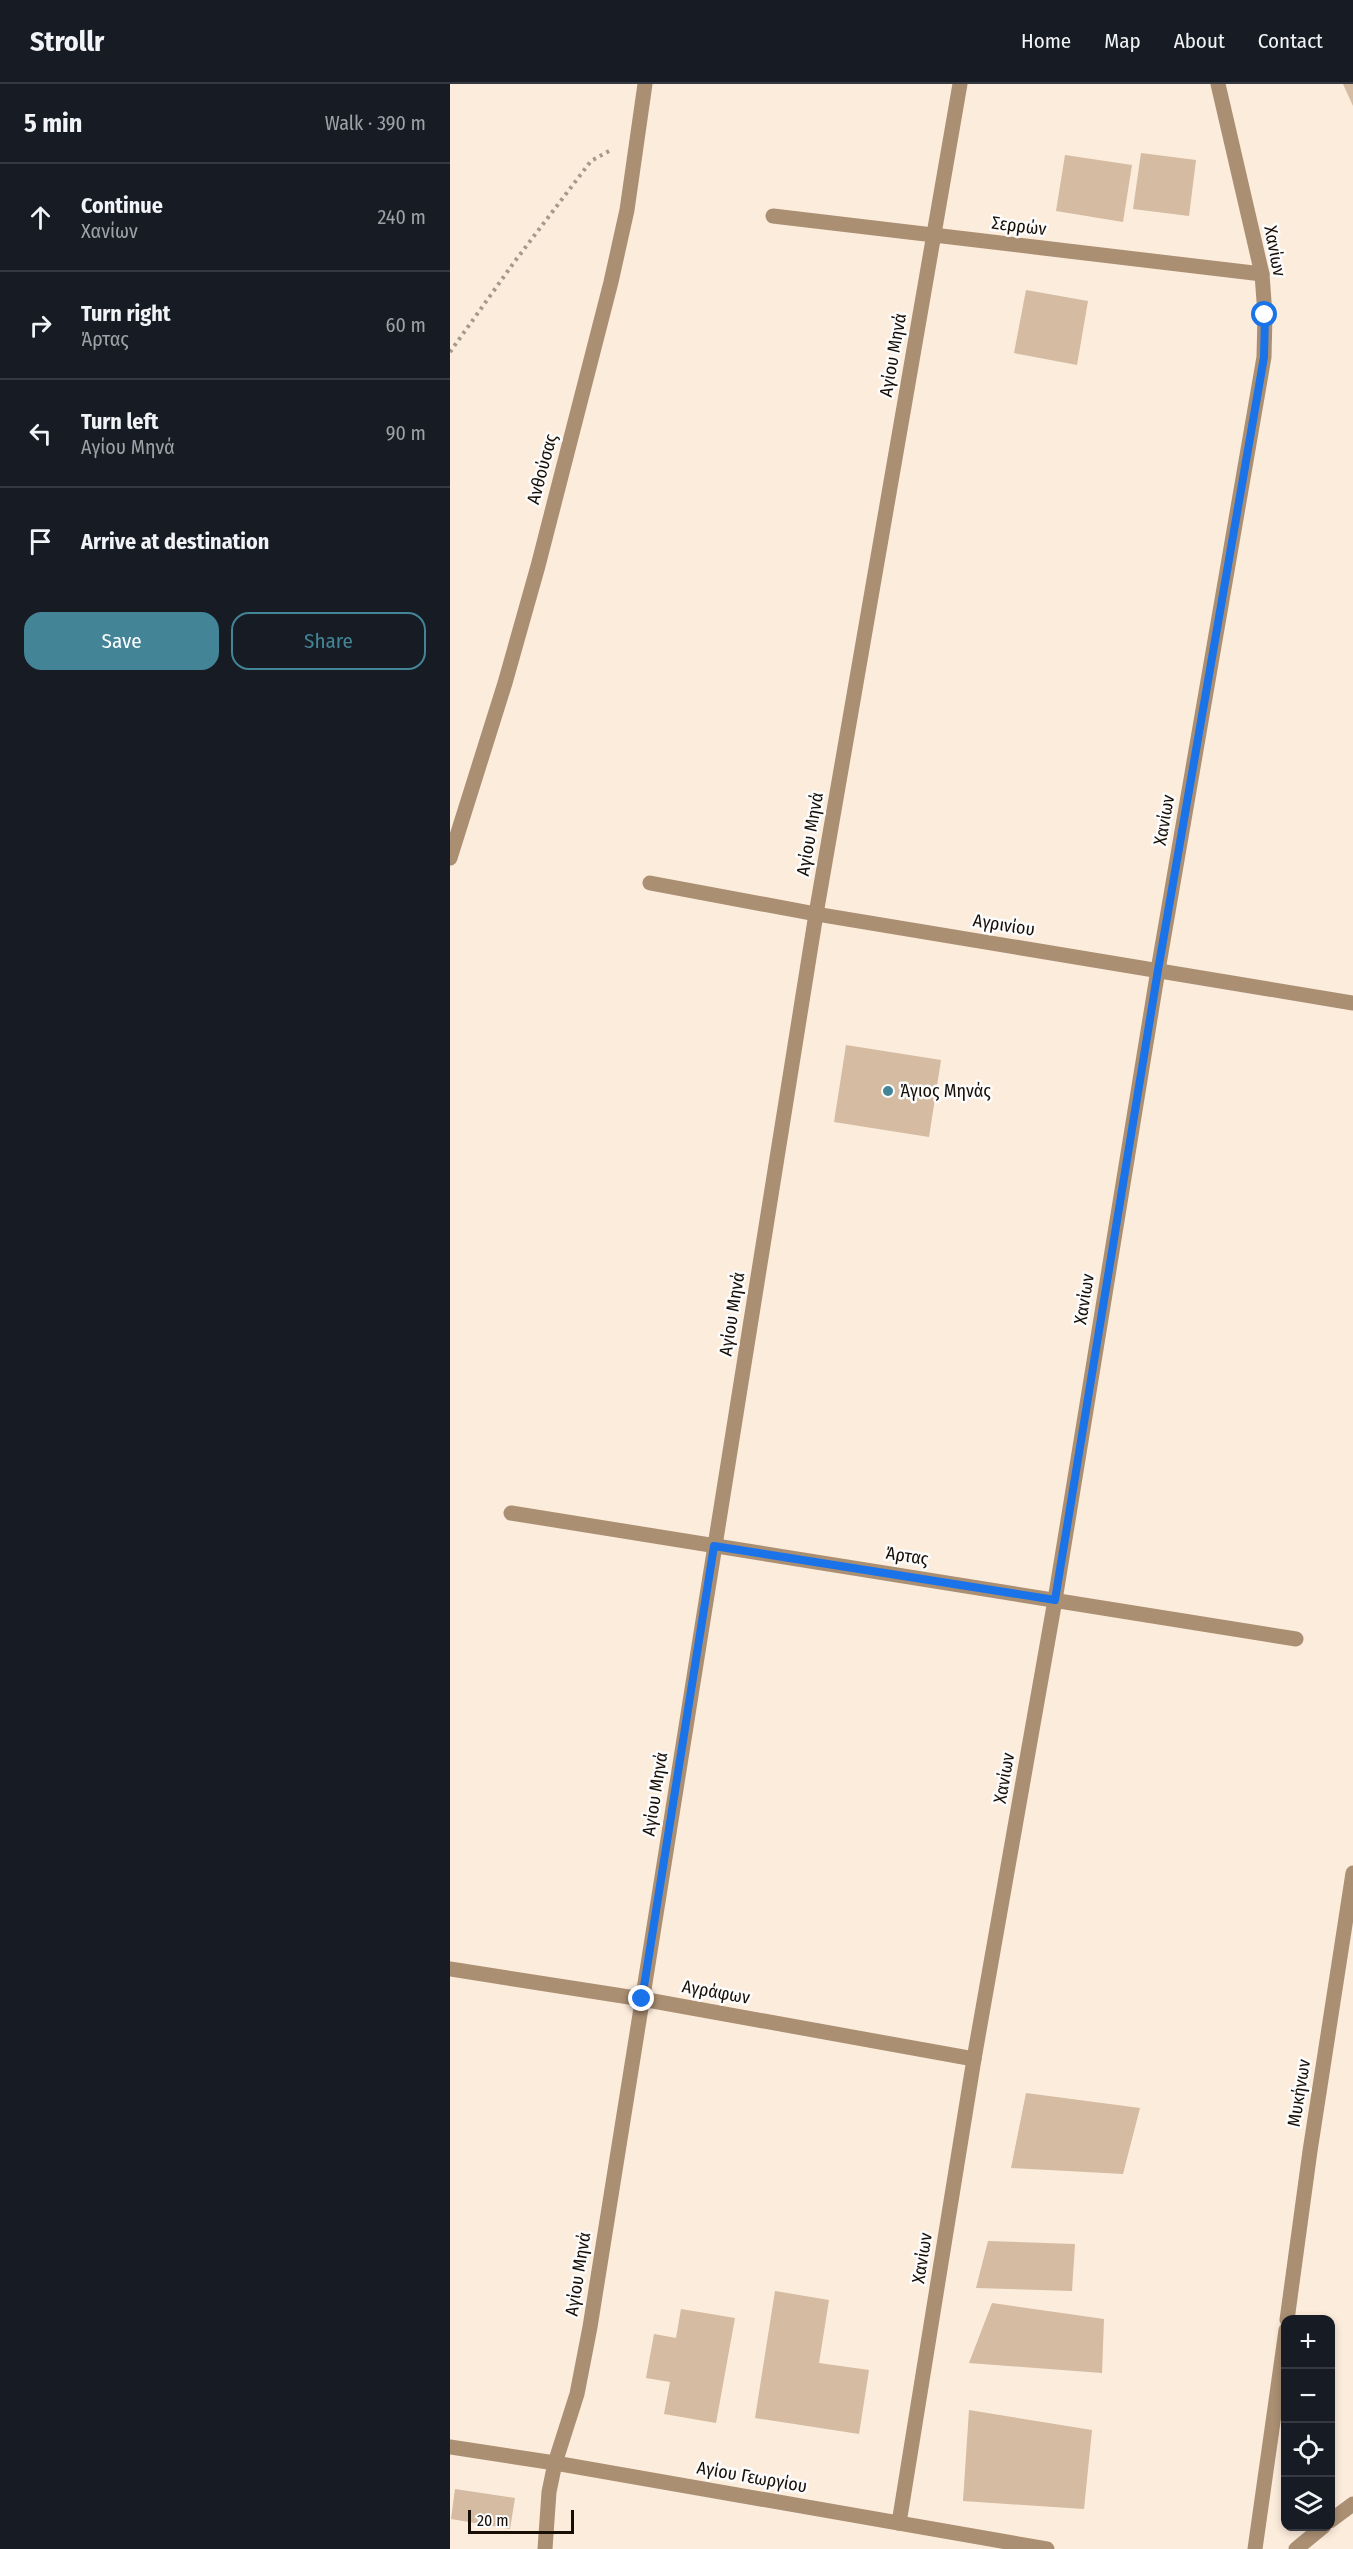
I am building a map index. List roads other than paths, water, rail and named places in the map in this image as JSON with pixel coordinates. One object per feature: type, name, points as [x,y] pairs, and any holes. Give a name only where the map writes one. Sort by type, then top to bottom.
[{"type":"street","name":"Ανθούσας","points":[[450,858],[538,566],[609,293],[627,210],[645,84]]},
{"type":"street","name":"Αγίου Μηνά","points":[[545,2549],[549,2492],[555,2463],[582,2372],[816,914],[960,84]]},
{"type":"street","name":"Χανίων","points":[[899,2523],[974,2059],[1055,1600],[1158,970],[1264,357],[1265,315],[1262,274],[1218,84]]},
{"type":"street","name":"Σερρών","points":[[773,216],[1262,274]]},
{"type":"street","name":"Αγρινίου","points":[[650,883],[816,914],[1353,1003]]},
{"type":"street","name":"Άρτας","points":[[511,1513],[1296,1639]]},
{"type":"street","name":"Μυκήνων","points":[[1288,2315],[1310,2151],[1353,1873]]},
{"type":"street","name":"Αγράφων","points":[[450,1969],[642,1999],[974,2059]]},
{"type":"street","points":[[1255,2549],[1281,2365]]},
{"type":"street","name":"Αγίου Γεωργίου","points":[[450,2447],[555,2463],[1047,2549]]},
{"type":"street","points":[[1335,2518],[1353,2504]]},
{"type":"street","points":[[1296,2549],[1318,2531]]},
{"type":"place","name":"Άγιος Μηνάς","points":[[888,1091]]}]
